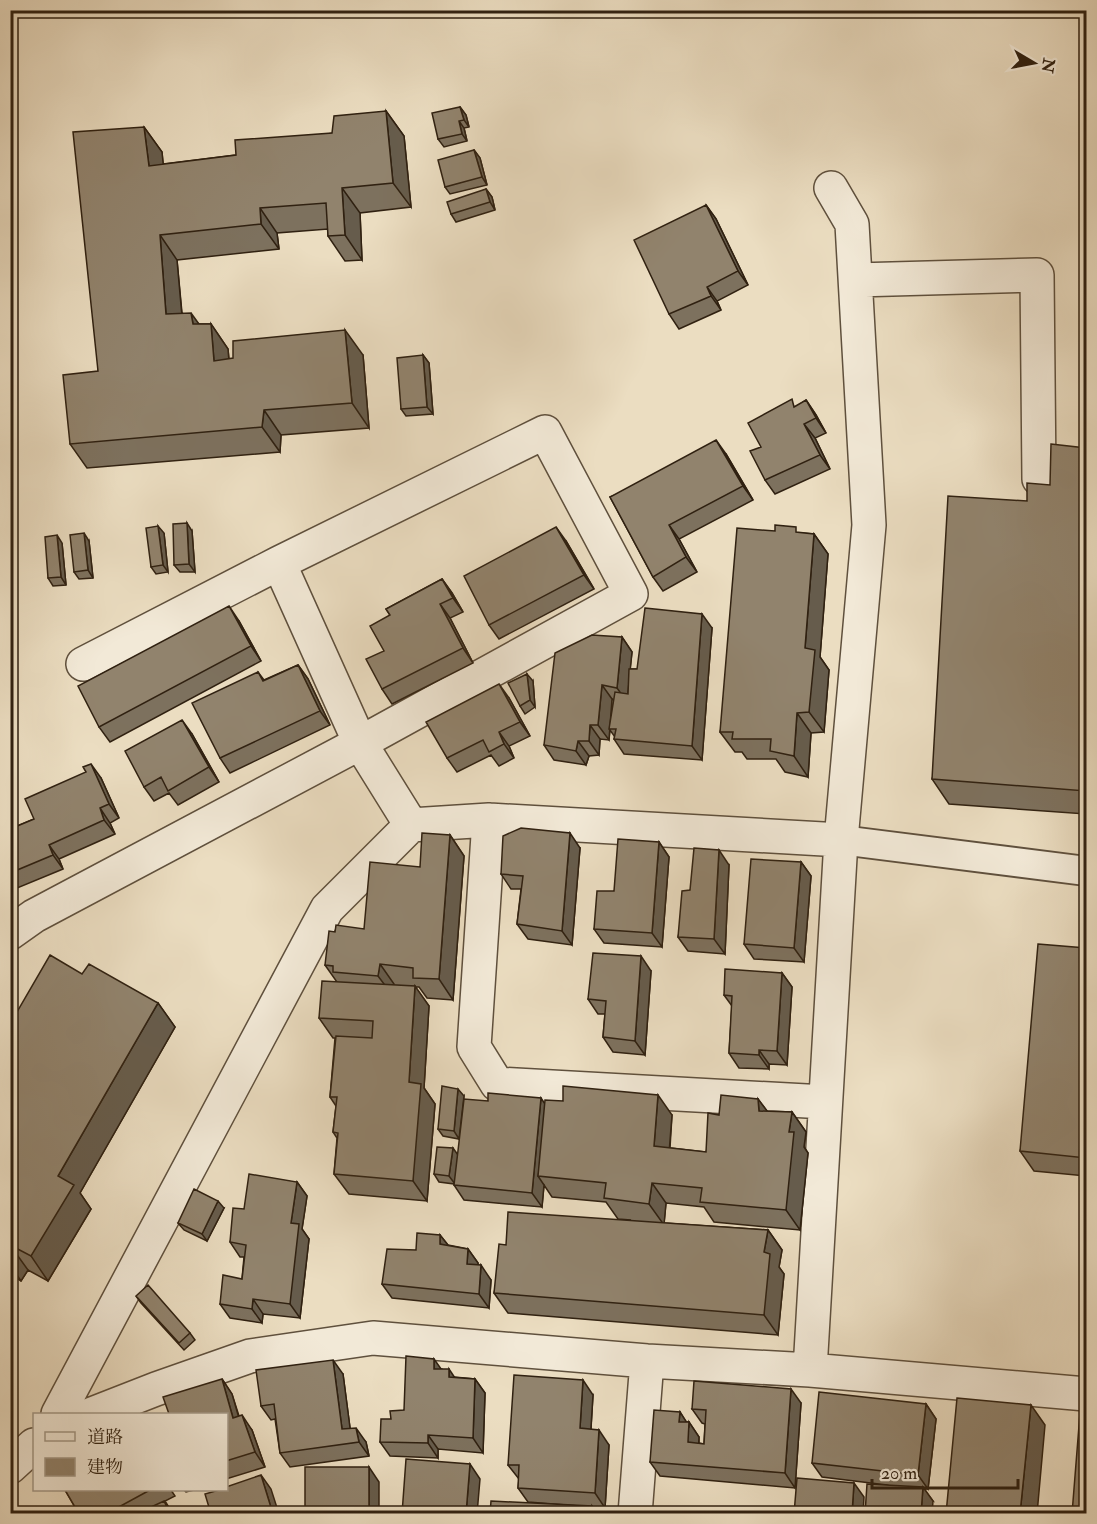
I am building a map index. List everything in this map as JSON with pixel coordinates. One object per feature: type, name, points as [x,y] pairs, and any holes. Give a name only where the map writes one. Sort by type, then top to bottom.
[{"type":"street","points":[[810,1370],[841,840],[869,525],[852,224],[831,188]]},
{"type":"street","points":[[856,280],[1036,275],[1039,479]]},
{"type":"street","points":[[10,933],[34,916],[360,743],[631,594],[545,432],[279,563],[83,664]]},
{"type":"street","points":[[279,563],[360,743],[411,825]]},
{"type":"street","points":[[59,1413],[327,909],[411,825],[489,820],[841,840]]},
{"type":"street","points":[[489,820],[474,1047],[497,1084],[825,1102]]},
{"type":"street","points":[[95,1413],[250,1356],[372,1338],[647,1362],[810,1370],[1086,1394]]},
{"type":"street","points":[[636,1514],[647,1362]]},
{"type":"street","points":[[10,1467],[33,1446]]},
{"type":"lane","points":[[841,840],[1086,871]]},
{"type":"building","points":[[460,107],[464,120],[459,121],[462,134],[438,139],[432,113]]},
{"type":"building","points":[[386,111],[393,183],[342,188],[345,235],[328,236],[326,203],[260,208],[261,224],[160,235],[166,314],[191,313],[193,324],[211,324],[214,361],[233,358],[233,341],[345,330],[352,403],[264,410],[262,427],[70,444],[63,375],[98,371],[73,132],[144,127],[149,166],[236,155],[235,140],[332,133],[334,116]]},
{"type":"building","points":[[474,150],[482,177],[445,187],[438,160]]},
{"type":"building","points":[[486,189],[490,202],[451,214],[447,202]]},
{"type":"building","points":[[706,205],[738,271],[707,287],[711,296],[669,314],[634,240]]},
{"type":"building","points":[[423,355],[427,407],[401,409],[397,358]]},
{"type":"building","points":[[792,399],[794,407],[806,400],[816,418],[804,424],[820,455],[765,480],[750,451],[761,447],[748,423]]},
{"type":"building","points":[[716,440],[743,486],[669,525],[686,557],[653,577],[610,497]]},
{"type":"building","points":[[1051,444],[1086,448],[1086,791],[932,779],[948,496],[1027,501],[1027,483],[1050,485]]},
{"type":"building","points":[[187,523],[189,564],[174,565],[173,524]]},
{"type":"building","points":[[775,525],[796,527],[796,532],[814,534],[805,648],[815,650],[809,712],[797,713],[794,756],[770,751],[771,739],[732,739],[733,732],[720,732],[737,528],[775,531]]},
{"type":"building","points":[[158,526],[163,565],[151,567],[146,528]]},
{"type":"building","points":[[556,527],[584,575],[489,625],[464,576]]},
{"type":"building","points":[[84,533],[88,570],[74,572],[70,535]]},
{"type":"building","points":[[57,535],[61,577],[48,578],[45,537]]},
{"type":"building","points":[[442,579],[453,598],[440,604],[463,648],[382,689],[366,659],[384,651],[370,626],[390,615],[386,609]]},
{"type":"building","points":[[229,606],[251,646],[99,727],[78,686]]},
{"type":"building","points":[[645,608],[702,614],[692,746],[614,739],[616,729],[609,729],[615,692],[628,694],[629,669],[637,669]]},
{"type":"building","points":[[592,635],[622,637],[617,688],[602,685],[598,725],[590,725],[589,741],[578,741],[576,751],[544,745],[555,653]]},
{"type":"building","points":[[298,665],[320,711],[220,758],[192,703],[258,672],[263,681]]},
{"type":"building","points":[[527,674],[530,700],[520,706],[508,683]]},
{"type":"building","points":[[499,684],[520,722],[499,732],[504,744],[489,752],[483,740],[447,758],[426,722]]},
{"type":"building","points":[[182,720],[209,767],[168,791],[161,777],[144,787],[125,751]]},
{"type":"building","points":[[91,764],[109,804],[100,808],[104,820],[49,845],[53,855],[10,873],[10,829],[34,819],[25,799],[86,772],[83,767]]},
{"type":"building","points":[[521,828],[570,833],[562,931],[517,924],[523,876],[501,874],[503,836]]},
{"type":"building","points":[[422,833],[450,835],[439,979],[413,978],[413,968],[380,964],[378,976],[333,972],[333,966],[325,965],[329,931],[335,932],[336,925],[364,929],[370,862],[420,867]]},
{"type":"building","points":[[618,839],[659,842],[652,933],[594,929],[597,891],[614,891]]},
{"type":"building","points":[[694,848],[719,850],[714,939],[678,937],[682,891],[690,890]]},
{"type":"building","points":[[751,859],[801,862],[794,948],[744,944]]},
{"type":"building","points":[[1038,944],[1086,948],[1086,1158],[1020,1151]]},
{"type":"building","points":[[593,953],[641,956],[635,1041],[603,1037],[606,1001],[588,999]]},
{"type":"building","points":[[50,955],[82,974],[89,964],[158,1003],[58,1176],[74,1185],[31,1256],[10,1245],[10,1024]]},
{"type":"building","points":[[725,969],[782,973],[777,1051],[759,1050],[759,1055],[729,1053],[732,996],[724,995]]},
{"type":"building","points":[[322,981],[415,986],[409,1082],[421,1084],[413,1181],[334,1174],[338,1133],[333,1132],[337,1097],[330,1097],[336,1036],[372,1038],[373,1021],[319,1018]]},
{"type":"building","points":[[442,1086],[458,1089],[454,1131],[438,1129]]},
{"type":"building","points":[[563,1086],[658,1095],[654,1146],[706,1152],[708,1113],[719,1115],[721,1095],[758,1099],[759,1111],[792,1112],[789,1132],[794,1132],[786,1210],[700,1202],[702,1188],[652,1183],[649,1204],[604,1198],[606,1183],[538,1176],[545,1100],[563,1101]]},
{"type":"building","points":[[488,1093],[541,1098],[532,1193],[454,1185],[464,1099],[488,1101]]},
{"type":"building","points":[[437,1147],[453,1148],[449,1176],[434,1174]]},
{"type":"building","points":[[249,1174],[297,1182],[291,1223],[299,1224],[290,1304],[253,1299],[252,1309],[220,1304],[223,1275],[242,1279],[246,1245],[230,1242],[233,1208],[244,1209]]},
{"type":"building","points":[[194,1189],[218,1201],[202,1234],[178,1223]]},
{"type":"building","points":[[508,1212],[768,1230],[764,1252],[770,1254],[764,1315],[494,1293],[499,1244],[506,1245]]},
{"type":"building","points":[[417,1233],[440,1235],[440,1244],[468,1249],[467,1264],[481,1265],[479,1294],[382,1284],[387,1249],[416,1250]]},
{"type":"building","points":[[148,1285],[190,1333],[179,1343],[136,1296]]},
{"type":"building","points":[[406,1356],[434,1359],[434,1369],[449,1369],[449,1377],[475,1379],[473,1438],[428,1435],[428,1443],[380,1442],[381,1419],[391,1419],[390,1411],[404,1410]]},
{"type":"building","points":[[333,1360],[342,1429],[356,1428],[359,1442],[280,1453],[274,1404],[261,1406],[256,1370]]},
{"type":"building","points":[[514,1375],[583,1380],[580,1428],[599,1430],[595,1493],[518,1488],[519,1465],[508,1465]]},
{"type":"building","points":[[222,1379],[233,1418],[242,1415],[255,1452],[228,1460],[228,1413],[169,1413],[163,1397]]},
{"type":"building","points":[[694,1381],[791,1389],[785,1473],[650,1462],[654,1410],[680,1412],[679,1422],[689,1422],[688,1442],[704,1444],[706,1410],[692,1409]]},
{"type":"building","points":[[819,1392],[926,1404],[918,1475],[812,1463]]},
{"type":"building","points":[[957,1398],[1031,1405],[1020,1514],[946,1514]]},
{"type":"building","points":[[1080,1413],[1086,1414],[1086,1514],[1072,1514]]},
{"type":"building","points":[[406,1459],[470,1464],[466,1514],[402,1514]]},
{"type":"building","points":[[305,1467],[369,1467],[369,1514],[305,1514]]},
{"type":"building","points":[[261,1475],[273,1514],[211,1514],[205,1494],[228,1491],[228,1486]]},
{"type":"building","points":[[797,1478],[854,1483],[852,1514],[794,1514]]},
{"type":"building","points":[[867,1484],[923,1487],[921,1514],[865,1514]]},
{"type":"building","points":[[66,1491],[148,1491],[106,1514],[79,1514]]},
{"type":"building","points":[[164,1501],[170,1514],[136,1514]]},
{"type":"building","points":[[491,1501],[592,1506],[592,1514],[490,1514]]}]
